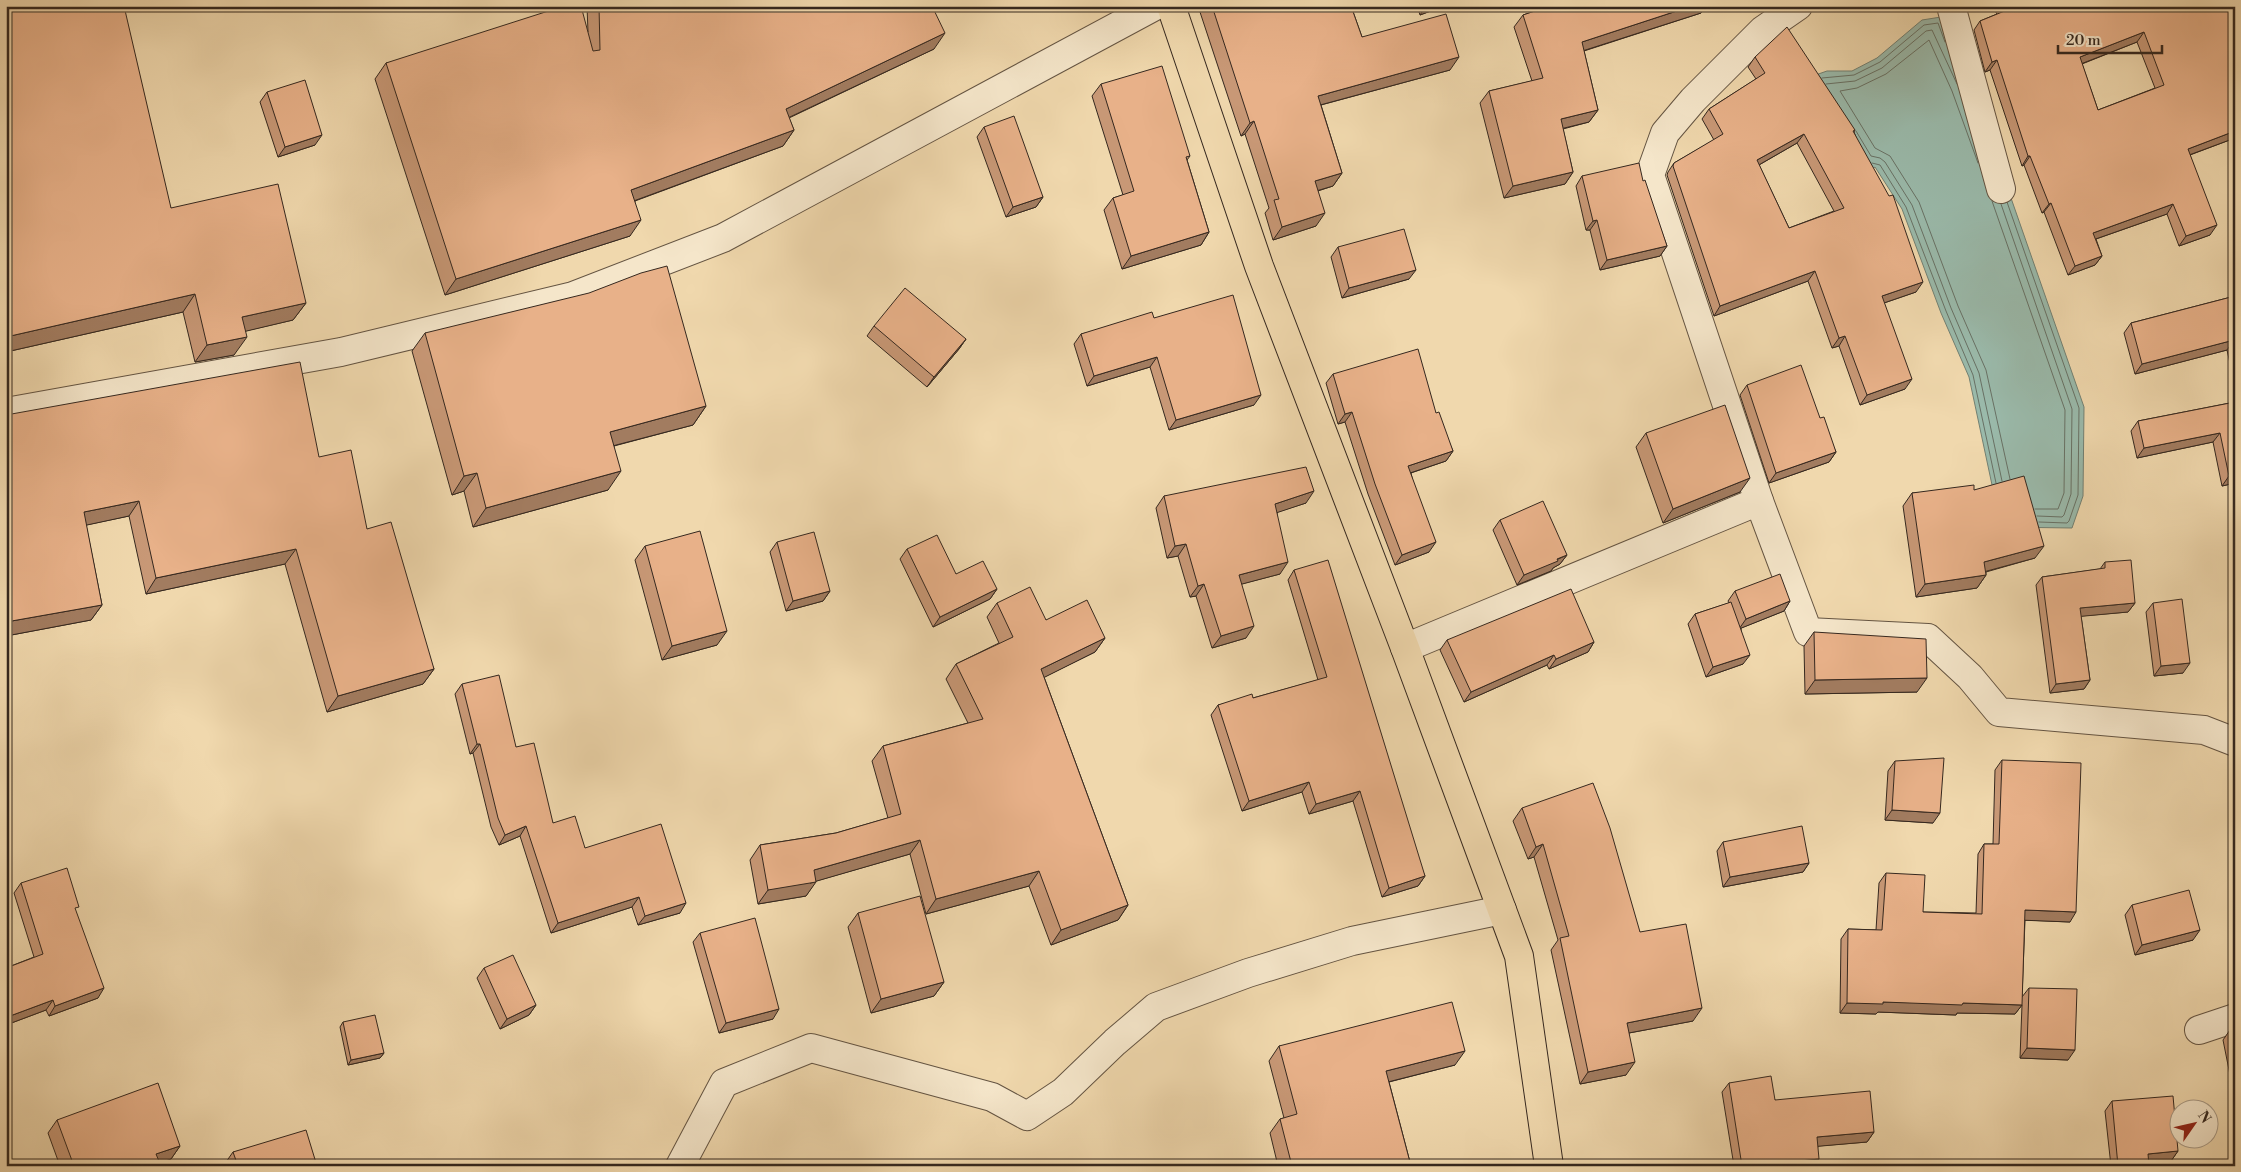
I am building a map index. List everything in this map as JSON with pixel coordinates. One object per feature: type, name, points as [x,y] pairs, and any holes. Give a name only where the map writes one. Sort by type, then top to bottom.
[{"type":"main road","points":[[1171,6],[1259,266],[1406,648],[1519,956],[1549,1166]]},
{"type":"street","points":[[6,412],[341,352],[573,296],[723,238],[1155,6]]},
{"type":"street","points":[[1798,6],[1763,30],[1693,100],[1665,133],[1650,175],[1759,501],[1808,632],[1928,638],[1970,677],[1999,712],[2204,730],[2235,742]]},
{"type":"street","points":[[1950,6],[2001,189]]},
{"type":"street","points":[[1406,648],[1759,501]]},
{"type":"street","points":[[680,1166],[724,1083],[811,1048],[992,1096],[1027,1116],[1063,1092],[1114,1042],[1156,1007],[1248,973],[1352,941],[1502,910]]},
{"type":"street","points":[[2199,1030],[2235,1018]]},
{"type":"water","points":[[1941,17],[2004,178],[2084,407],[2083,496],[2072,528],[2001,527],[1969,377],[1941,313],[1902,209],[1875,167],[1868,172],[1807,78],[1827,71],[1852,71],[1877,58],[1922,20]]},
{"type":"building","points":[[6,6],[124,6],[171,208],[278,184],[306,303],[242,317],[247,337],[207,345],[195,294],[6,337]]},
{"type":"building","points":[[564,6],[581,6],[593,51],[600,50],[599,6],[932,6],[945,33],[786,109],[794,130],[631,190],[641,220],[456,279],[386,63]]},
{"type":"building","points":[[1212,6],[1351,6],[1362,37],[1446,14],[1459,57],[1318,96],[1342,173],[1315,181],[1325,213],[1282,227],[1274,200],[1279,199],[1254,121],[1250,123]]},
{"type":"building","points":[[1550,6],[1692,6],[1582,42],[1598,110],[1561,119],[1573,172],[1513,186],[1489,91],[1543,78],[1523,15]]},
{"type":"building","points":[[2005,6],[2235,6],[2235,131],[2188,149],[2217,225],[2186,236],[2173,204],[2093,233],[2102,256],[2075,266],[2051,203],[2049,204],[2030,156],[2028,156],[1997,60],[1992,62],[1980,21],[2007,10]],"holes":[[[2144,32],[2164,85],[2098,110],[2080,57]]]},
{"type":"building","points":[[1787,27],[1855,130],[1853,131],[1889,196],[1893,195],[1923,282],[1882,296],[1912,379],[1867,395],[1845,336],[1839,338],[1815,271],[1720,306],[1673,166],[1674,163],[1723,134],[1709,109],[1765,73],[1755,57]],"holes":[[[1804,134],[1844,208],[1789,228],[1757,160]]]},
{"type":"building","points":[[1162,66],[1190,156],[1186,157],[1209,232],[1131,256],[1113,198],[1134,191],[1101,84]]},
{"type":"building","points":[[305,80],[322,135],[285,147],[267,92]]},
{"type":"building","points":[[1014,116],[1043,197],[1013,207],[984,127]]},
{"type":"building","points":[[1639,163],[1643,181],[1645,180],[1667,246],[1607,260],[1597,220],[1593,221],[1582,176]]},
{"type":"building","points":[[1404,229],[1416,270],[1349,288],[1338,247]]},
{"type":"building","points":[[667,266],[706,406],[610,432],[621,471],[486,508],[477,473],[464,476],[425,333],[589,293],[641,273]]},
{"type":"building","points":[[905,288],[966,339],[934,377],[874,326]]},
{"type":"building","points":[[1233,295],[1261,395],[1176,420],[1157,357],[1094,376],[1081,334],[1152,312],[1154,318]]},
{"type":"building","points":[[2235,296],[2235,343],[2234,340],[2142,364],[2131,323]]},
{"type":"building","points":[[1418,349],[1436,413],[1439,412],[1453,451],[1408,466],[1436,542],[1402,555],[1375,484],[1352,412],[1345,414],[1333,374]]},
{"type":"building","points":[[300,362],[319,457],[351,450],[367,529],[391,522],[434,669],[338,696],[296,549],[156,578],[139,501],[84,512],[102,605],[6,622],[6,415]]},
{"type":"building","points":[[1801,365],[1820,418],[1824,417],[1836,452],[1776,473],[1747,385]]},
{"type":"building","points":[[2235,402],[2235,475],[2229,476],[2220,433],[2144,448],[2138,421]]},
{"type":"building","points":[[1725,405],[1750,478],[1673,509],[1646,433]]},
{"type":"building","points":[[1306,467],[1314,491],[1275,504],[1288,562],[1239,575],[1254,626],[1221,636],[1204,584],[1198,586],[1186,544],[1175,546],[1164,496]]},
{"type":"building","points":[[2024,476],[2044,546],[1984,562],[1986,575],[1925,584],[1912,493],[1974,485],[1974,490]]},
{"type":"building","points":[[1543,501],[1567,555],[1557,559],[1558,561],[1524,575],[1500,520]]},
{"type":"building","points":[[700,531],[727,631],[672,646],[645,546]]},
{"type":"building","points":[[814,532],[830,591],[793,601],[777,542]]},
{"type":"building","points":[[937,535],[956,574],[983,561],[997,589],[940,617],[907,549]]},
{"type":"building","points":[[1328,560],[1425,876],[1389,888],[1360,791],[1316,804],[1309,782],[1249,801],[1218,705],[1252,694],[1253,698],[1327,677],[1294,570]]},
{"type":"building","points":[[2131,560],[2135,603],[2080,608],[2090,680],[2056,684],[2042,577],[2105,568],[2105,562]]},
{"type":"building","points":[[1780,574],[1790,601],[1746,619],[1735,591]]},
{"type":"building","points":[[1030,587],[1046,620],[1087,600],[1105,638],[1041,669],[1128,905],[1061,930],[1039,871],[936,899],[920,840],[814,870],[816,882],[768,890],[760,845],[836,833],[901,814],[883,746],[983,719],[956,664],[1013,637],[997,603]]},
{"type":"building","points":[[1571,589],[1594,642],[1556,659],[1554,655],[1471,692],[1447,640]]},
{"type":"building","points":[[2182,599],[2190,663],[2161,666],[2153,603]]},
{"type":"building","points":[[1731,602],[1750,655],[1713,667],[1695,614]]},
{"type":"building","points":[[1814,632],[1926,639],[1927,678],[1815,680]]},
{"type":"building","points":[[499,675],[516,747],[534,743],[553,823],[575,816],[585,848],[661,824],[686,903],[645,916],[639,897],[558,923],[526,826],[505,835],[498,818],[480,744],[477,744],[462,684]]},
{"type":"building","points":[[1944,758],[1940,813],[1892,810],[1895,761]]},
{"type":"building","points":[[2002,760],[2081,763],[2076,912],[2025,910],[2022,1005],[1847,1003],[1848,929],[1882,930],[1886,873],[1925,875],[1923,912],[1982,914],[1984,844],[1999,844]]},
{"type":"building","points":[[1593,783],[1610,828],[1640,932],[1686,924],[1702,1008],[1627,1023],[1635,1062],[1588,1072],[1560,938],[1569,936],[1543,844],[1536,847],[1522,808]]},
{"type":"building","points":[[1802,826],[1809,863],[1730,877],[1723,842]]},
{"type":"building","points":[[67,868],[79,907],[75,908],[104,988],[55,1006],[53,1000],[10,1016],[6,1005],[6,968],[43,954],[21,883]]},
{"type":"building","points":[[2189,890],[2200,930],[2142,945],[2132,905]]},
{"type":"building","points":[[920,896],[944,982],[881,999],[858,913]]},
{"type":"building","points":[[755,918],[779,1009],[726,1023],[700,933]]},
{"type":"building","points":[[513,955],[536,1005],[507,1019],[484,968]]},
{"type":"building","points":[[2029,988],[2077,989],[2075,1050],[2027,1048]]},
{"type":"building","points":[[1452,1002],[1465,1051],[1386,1071],[1411,1166],[1292,1166],[1280,1119],[1297,1114],[1279,1046]]},
{"type":"building","points":[[375,1015],[384,1053],[351,1060],[343,1022]]},
{"type":"building","points":[[2235,1026],[2235,1043],[2232,1027]]},
{"type":"building","points":[[1771,1076],[1775,1100],[1870,1091],[1874,1132],[1817,1137],[1819,1159],[1742,1166],[1729,1083]]},
{"type":"building","points":[[158,1083],[180,1146],[156,1154],[161,1166],[74,1166],[57,1120]]},
{"type":"building","points":[[2173,1096],[2173,1100],[2168,1100],[2168,1150],[2178,1151],[2148,1154],[2149,1166],[2118,1166],[2112,1101]]},
{"type":"building","points":[[306,1130],[317,1166],[238,1166],[233,1152]]}]
